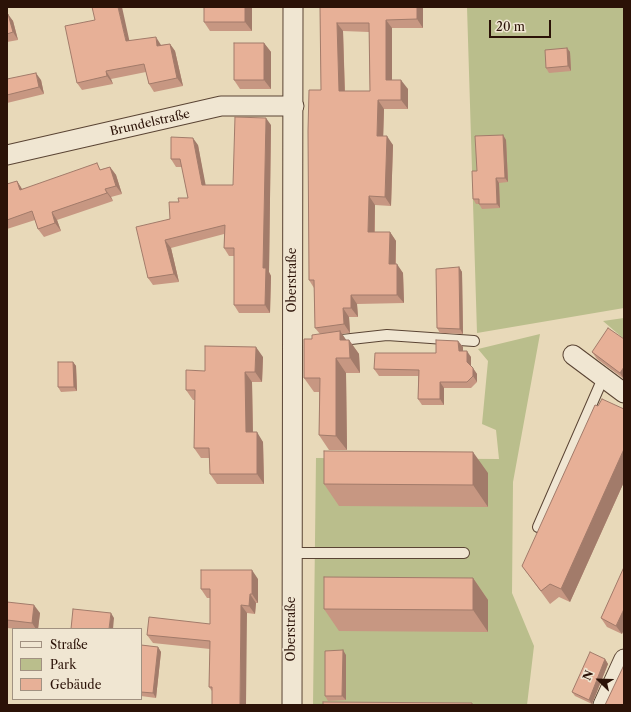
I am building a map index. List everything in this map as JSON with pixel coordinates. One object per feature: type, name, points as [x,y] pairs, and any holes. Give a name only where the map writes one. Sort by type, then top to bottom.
[{"type":"street","name":"Oberstraße","points":[[292,705],[297,344],[293,7]]},
{"type":"street","name":"Brundelstraße","points":[[7,154],[221,106],[294,106]]},
{"type":"street","points":[[573,355],[624,393]]},
{"type":"street","points":[[603,705],[624,659]]},
{"type":"lane","points":[[323,343],[387,335],[474,341]]},
{"type":"lane","points":[[538,527],[603,378]]},
{"type":"lane","points":[[293,553],[464,553]]},
{"type":"green space","points":[[467,7],[624,7],[624,308],[477,333]]},
{"type":"green space","points":[[624,318],[624,339],[603,321]]},
{"type":"green space","points":[[540,334],[513,482],[512,593],[534,646],[527,705],[313,705],[316,458],[499,459],[496,430],[482,424],[488,361],[478,349]]},
{"type":"building","points":[[92,7],[118,7],[126,41],[156,37],[157,46],[170,44],[177,78],[149,84],[144,64],[106,71],[107,76],[77,83],[65,26],[95,20]]},
{"type":"building","points":[[204,7],[245,7],[245,22],[204,22]]},
{"type":"building","points":[[320,7],[417,7],[417,19],[386,20],[386,80],[401,80],[401,100],[378,100],[377,136],[387,136],[385,197],[369,196],[368,232],[390,232],[389,264],[397,264],[397,295],[351,295],[351,308],[343,308],[344,324],[315,328],[314,280],[309,280],[309,90],[321,90]],"holes":[[[337,23],[369,23],[370,91],[339,91]]]},
{"type":"building","points":[[7,14],[13,32],[7,34]]},
{"type":"building","points":[[234,43],[264,43],[264,80],[234,80]]},
{"type":"building","points":[[567,48],[568,66],[546,68],[545,50]]},
{"type":"building","points":[[36,73],[39,87],[7,95],[7,79]]},
{"type":"building","points":[[235,117],[266,118],[263,268],[266,268],[265,305],[234,305],[234,248],[224,248],[225,225],[165,240],[174,274],[148,278],[136,227],[170,219],[169,202],[179,202],[178,198],[188,198],[180,159],[171,159],[171,137],[193,138],[202,185],[233,185]]},
{"type":"building","points":[[503,135],[505,178],[496,178],[497,204],[479,204],[479,199],[473,199],[472,171],[477,171],[475,136]]},
{"type":"building","points":[[97,163],[100,170],[110,167],[116,186],[105,189],[107,193],[52,212],[55,223],[38,229],[32,211],[7,220],[7,184],[17,181],[20,190]]},
{"type":"building","points":[[459,267],[460,329],[437,328],[436,269]]},
{"type":"building","points":[[608,328],[624,339],[624,367],[620,373],[592,352]]},
{"type":"building","points":[[340,331],[340,340],[349,340],[350,358],[336,358],[336,436],[319,435],[320,378],[304,378],[304,339],[312,339],[312,335]]},
{"type":"building","points":[[436,340],[458,341],[459,351],[467,351],[467,362],[473,368],[473,376],[467,382],[440,382],[440,399],[418,399],[419,370],[374,369],[375,353],[436,353]]},
{"type":"building","points":[[205,346],[256,347],[255,372],[245,372],[246,432],[257,432],[257,474],[210,474],[209,448],[194,448],[195,390],[186,390],[186,370],[205,371]]},
{"type":"building","points":[[58,362],[73,362],[74,387],[58,387]]},
{"type":"building","points":[[602,399],[624,409],[624,449],[561,589],[550,584],[541,591],[522,566],[595,405],[598,406]]},
{"type":"building","points":[[324,451],[473,452],[473,485],[324,484]]},
{"type":"building","points":[[624,567],[624,609],[616,626],[601,618]]},
{"type":"building","points":[[201,570],[252,570],[252,594],[250,594],[249,606],[241,605],[240,705],[212,705],[212,687],[209,687],[210,641],[147,635],[149,617],[210,624],[210,589],[201,589]]},
{"type":"building","points":[[324,577],[473,578],[473,610],[324,609]]},
{"type":"building","points":[[7,602],[34,605],[32,623],[7,620]]},
{"type":"building","points":[[73,609],[111,613],[109,628],[71,628]]},
{"type":"building","points":[[142,645],[158,647],[153,693],[142,692]]},
{"type":"building","points":[[343,650],[342,696],[325,696],[325,651]]},
{"type":"building","points":[[590,652],[605,659],[589,700],[572,692]]},
{"type":"building","points":[[624,665],[624,705],[605,705]]},
{"type":"building","points":[[323,702],[472,703],[472,705],[323,705]]}]
